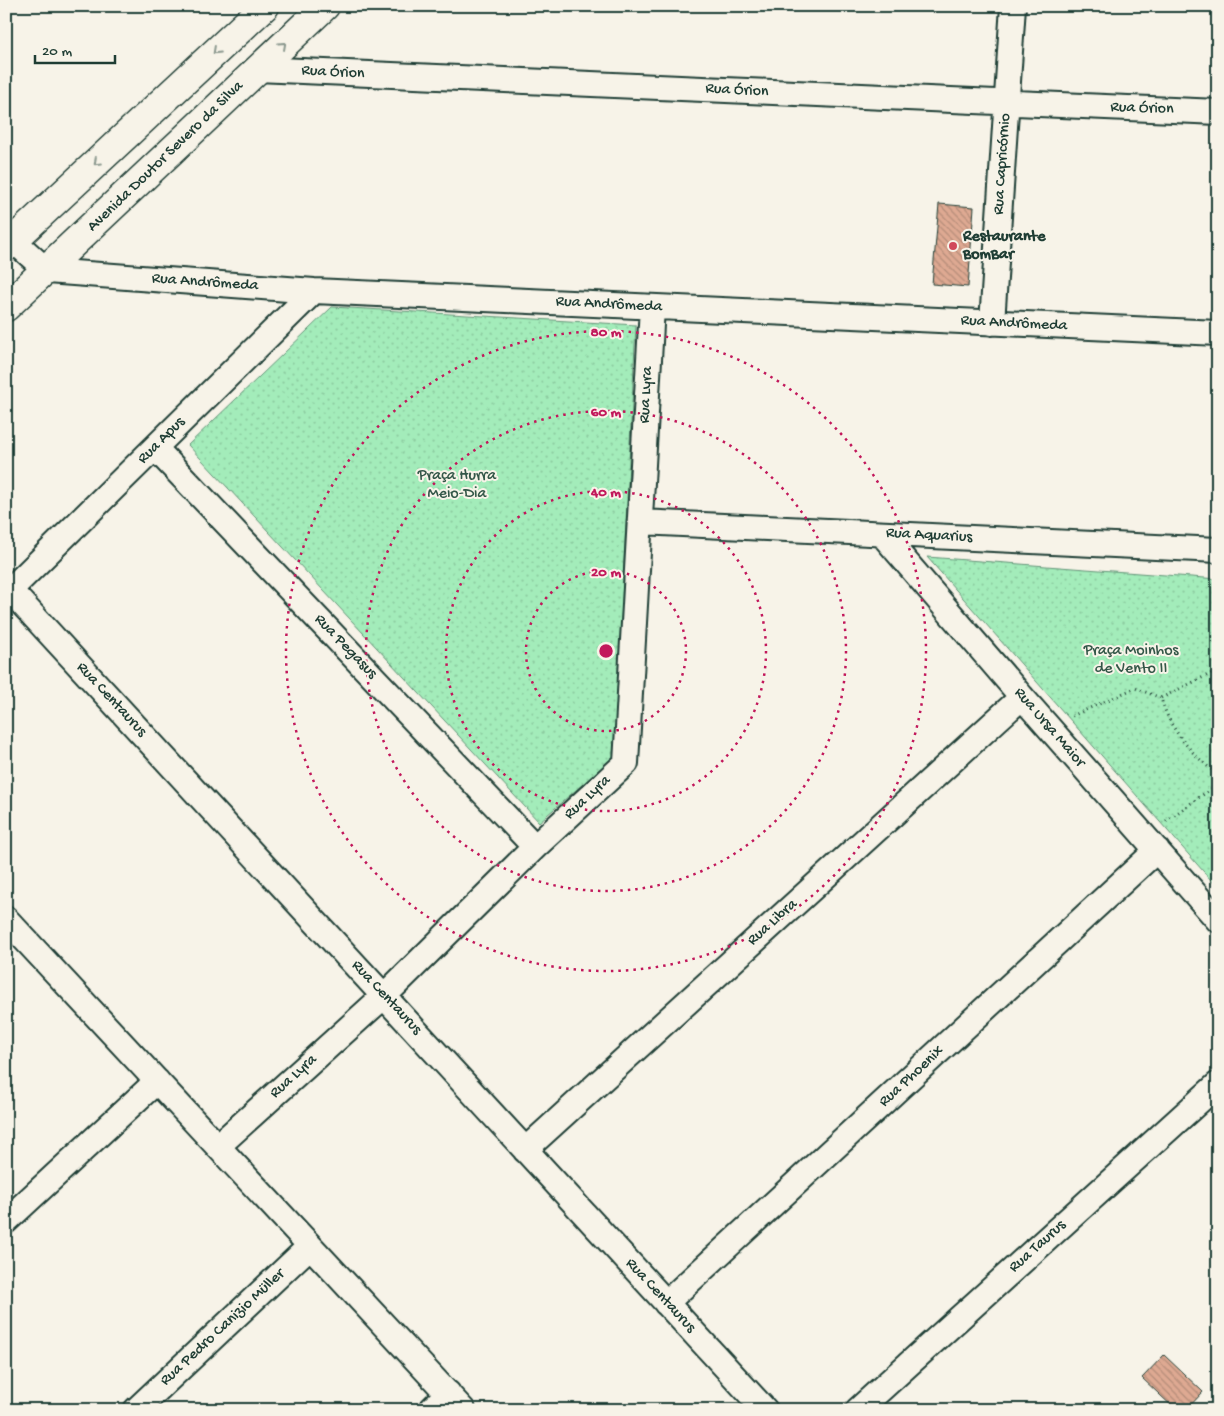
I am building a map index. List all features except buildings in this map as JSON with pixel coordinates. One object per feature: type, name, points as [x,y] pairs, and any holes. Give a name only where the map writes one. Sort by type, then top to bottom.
[{"type":"street","points":[[47,271],[10,243],[265,6]]},
{"type":"street","name":"Avenida Doutor Severo da Silva","points":[[6,307],[47,271],[325,6]]},
{"type":"street","name":"Rua Capricórnio","points":[[992,323],[1013,6]]},
{"type":"street","name":"Rua Órion","points":[[257,69],[1218,112]]},
{"type":"street","name":"Rua Andrômeda","points":[[47,271],[314,292],[1218,333]]},
{"type":"street","name":"Rua Apus","points":[[8,588],[155,448],[314,292]]},
{"type":"street","name":"Rua Lyra","points":[[218,1146],[384,996],[535,846],[626,763],[652,307]]},
{"type":"street","name":"Rua Pegasus","points":[[155,448],[535,846]]},
{"type":"street","name":"Rua Aquarius","points":[[641,522],[1218,550]]},
{"type":"street","name":"Rua Ursa Maior","points":[[882,534],[1218,920]]},
{"type":"street","name":"Rua Centaurus","points":[[8,588],[765,1410]]},
{"type":"street","name":"Rua Libra","points":[[525,1150],[1022,697]]},
{"type":"street","name":"Rua Phoenix","points":[[666,1303],[1157,850]]},
{"type":"street","points":[[10,931],[157,1081],[456,1402],[431,1410]]},
{"type":"street","points":[[6,1221],[157,1081]]},
{"type":"street","name":"Rua Taurus","points":[[858,1410],[1218,1084]]},
{"type":"street","name":"Rua Pedro Canizio Müller","points":[[136,1410],[310,1246]]},
{"type":"path","points":[[1068,718],[1135,688],[1161,698],[1218,670]]},
{"type":"path","points":[[1161,698],[1166,716],[1192,753],[1218,775]]},
{"type":"path","points":[[1162,824],[1218,784]]},
{"type":"green space","name":"Praça Hurra Meio-Dia","points":[[332,307],[636,325],[614,757],[539,822],[188,445]]},
{"type":"green space","name":"Praça Moinhos de Vento II","points":[[927,557],[1218,579],[1218,888]]},
{"type":"place","name":"Restaurante BomBar","points":[[953,246]]}]
